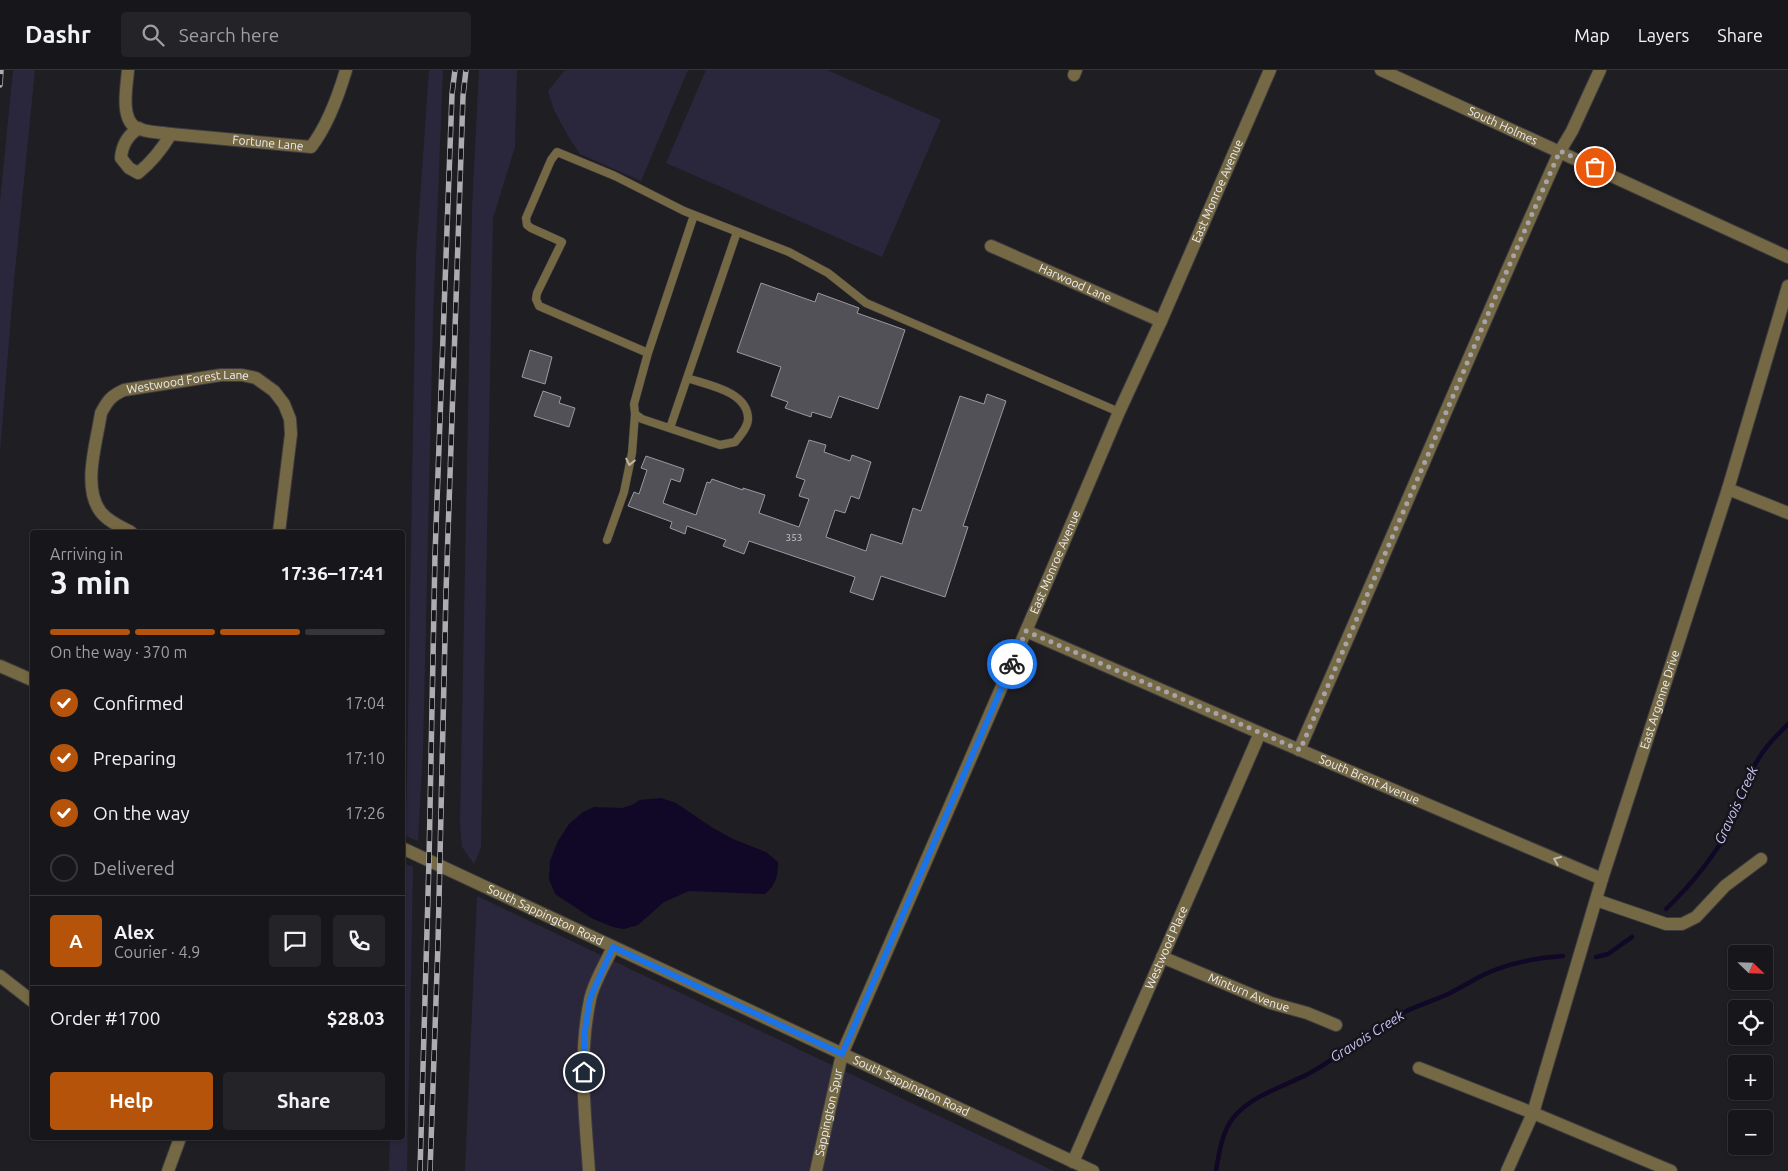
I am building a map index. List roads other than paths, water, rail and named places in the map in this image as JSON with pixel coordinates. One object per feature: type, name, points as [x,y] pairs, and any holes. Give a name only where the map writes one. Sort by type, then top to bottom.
[{"type":"street","points":[[128,70],[125,104],[128,117],[135,127],[139,128],[128,137],[122,148],[121,158],[128,168],[138,173],[150,164],[171,134]]},
{"type":"street","name":"Fortune Lane","points":[[139,128],[171,134],[310,147],[321,134],[341,88],[346,70]]},
{"type":"street","name":"East Monroe Avenue","points":[[842,1054],[1119,412],[1161,321],[1270,70]]},
{"type":"street","name":"South Holmes","points":[[1382,70],[1788,256]]},
{"type":"street","points":[[1300,750],[1494,300],[1560,151],[1572,131],[1600,70]]},
{"type":"street","name":"Harwood Lane","points":[[990,246],[1161,321]]},
{"type":"street","name":"East Argonne Drive","points":[[1533,1113],[1602,879],[1728,488],[1788,286]]},
{"type":"street","name":"Westwood Forest Lane","points":[[128,530],[112,521],[100,511],[90,480],[101,413],[106,403],[113,395],[124,390],[221,376],[242,375],[256,378],[274,391],[284,404],[290,419],[290,457],[280,530]]},
{"type":"street","points":[[1728,488],[1788,514]]},
{"type":"street","name":"South Brent Avenue","points":[[1026,631],[1602,879]]},
{"type":"street","points":[[0,666],[30,679]]},
{"type":"street","name":"Westwood Place","points":[[1073,1162],[1260,733]]},
{"type":"street","name":"South Sappington Road","points":[[405,849],[1093,1171]]},
{"type":"street","points":[[1596,900],[1666,924],[1682,924],[1696,917],[1725,886],[1762,858]]},
{"type":"street","points":[[589,1171],[584,1090],[584,1036],[590,998],[613,947]]},
{"type":"street","name":"Minturn Avenue","points":[[1162,958],[1271,1003],[1308,1013],[1336,1025]]},
{"type":"street","points":[[0,976],[30,999]]},
{"type":"street","name":"Sappington Spur","points":[[816,1171],[842,1054]]},
{"type":"street","points":[[1418,1068],[1533,1113],[1670,1171]]},
{"type":"street","points":[[1507,1171],[1533,1113]]},
{"type":"street","points":[[168,1171],[178,1140]]},
{"type":"lane","points":[[648,353],[539,306],[536,299],[537,293],[562,242],[531,228],[527,225],[526,218],[551,160],[558,152],[615,176],[694,215],[789,252],[828,273],[866,303],[1119,412]]},
{"type":"lane","points":[[608,540],[624,492],[632,453],[634,404],[648,353],[694,215]]},
{"type":"lane","points":[[670,428],[737,232]]},
{"type":"lane","points":[[635,414],[642,419],[720,445],[735,442],[745,429],[748,419],[745,407],[739,399],[728,392],[687,378]]},
{"type":"waterway","name":"Gravois Creek","points":[[1666,909],[1685,890],[1711,858],[1732,824],[1756,763],[1766,747],[1788,724]]},
{"type":"waterway","name":"Gravois Creek","points":[[1596,957],[1608,954],[1632,937]]},
{"type":"waterway","name":"Gravois Creek","points":[[1216,1171],[1222,1143],[1229,1124],[1241,1110],[1258,1097],[1308,1074],[1403,1013],[1446,995],[1483,975],[1502,967],[1522,962],[1563,956]]},
{"type":"railway","points":[[0,85],[1,70]]},
{"type":"railway","points":[[420,1171],[435,555],[452,94],[455,70]]},
{"type":"railway","points":[[430,1171],[438,944],[446,592],[463,96],[466,70]]}]
